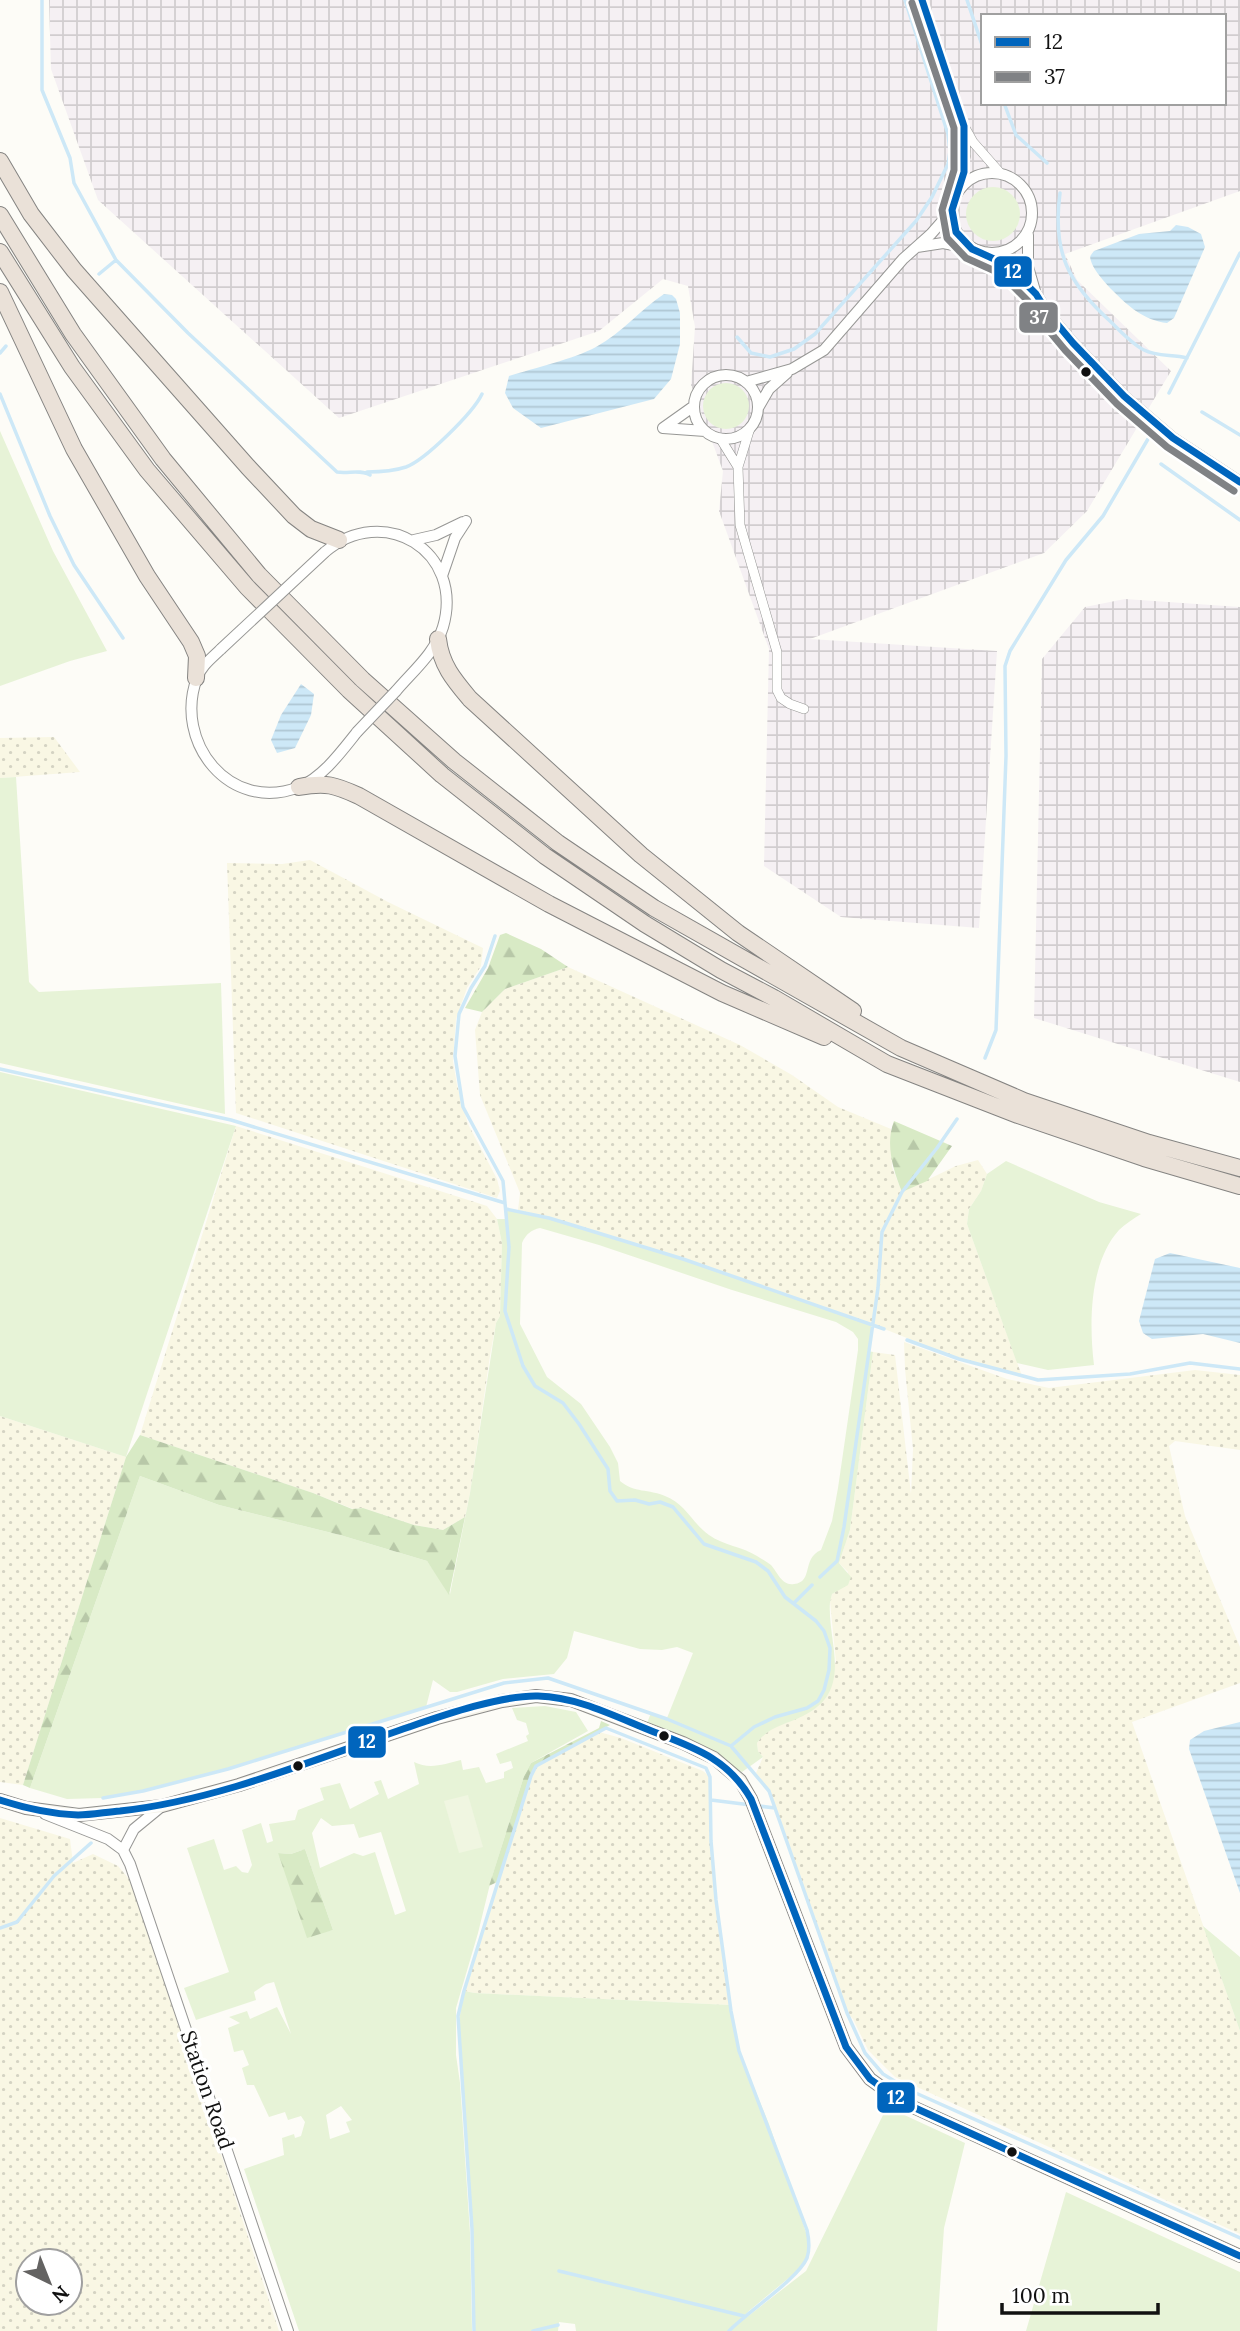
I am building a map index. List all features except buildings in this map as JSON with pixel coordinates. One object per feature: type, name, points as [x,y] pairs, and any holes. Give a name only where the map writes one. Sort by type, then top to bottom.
[{"type":"highway","points":[[0,162],[31,214],[74,270],[239,457],[294,516],[310,529],[339,540]]},
{"type":"highway","points":[[0,215],[73,334],[163,459],[259,575],[363,680],[454,761],[558,843],[631,894],[901,1048],[1024,1101],[1149,1143],[1240,1168]]},
{"type":"highway","points":[[0,252],[72,367],[147,470],[247,587],[359,699],[442,775],[545,856],[606,899],[721,970],[887,1064]]},
{"type":"highway","points":[[0,292],[74,449],[147,576],[191,642],[197,656],[196,678]]},
{"type":"highway","points":[[438,639],[440,656],[447,670],[470,699],[641,855],[738,933],[852,1010],[945,1068]]},
{"type":"highway","points":[[299,787],[321,783],[359,796],[549,904],[722,993],[887,1064],[1018,1115],[1144,1158],[1240,1186]]},
{"type":"main road","points":[[0,1800],[26,1808],[79,1815],[162,1806],[239,1785],[437,1718],[502,1701],[536,1696],[571,1700],[683,1743],[714,1758],[740,1780],[757,1813],[846,2047],[870,2079],[902,2102],[1240,2256]]},
{"type":"street","points":[[922,0],[964,126],[973,142],[1001,174],[1019,183],[1031,200],[1033,211],[1026,248],[1036,294]]},
{"type":"street","points":[[960,188],[966,154],[964,126]]},
{"type":"street","points":[[972,249],[956,232],[952,210],[954,198],[969,180],[979,175],[1001,174]]},
{"type":"street","points":[[804,709],[781,698],[777,690],[778,652],[740,525],[738,467],[750,428],[769,389],[792,369],[824,350],[893,269],[952,210]]},
{"type":"street","points":[[986,253],[1010,250],[1021,242],[1028,232]]},
{"type":"street","points":[[917,247],[943,243],[986,253],[1003,263],[1036,294],[1073,342],[1124,396],[1173,438],[1240,482]]},
{"type":"street","points":[[746,382],[792,369]]},
{"type":"street","points":[[750,428],[731,439],[720,438],[705,431],[663,428],[694,405],[699,391],[712,379],[730,375],[746,382],[753,389],[758,408]]},
{"type":"street","points":[[694,405],[699,424],[705,431]]},
{"type":"street","points":[[720,438],[738,467]]},
{"type":"street","points":[[414,540],[436,536],[466,521],[452,546],[442,576]]},
{"type":"street","points":[[393,533],[414,540],[425,549],[442,576],[446,597],[446,613],[438,639],[427,656],[317,776],[299,787],[267,793],[244,789],[229,781],[206,761],[192,724],[191,703],[196,678],[221,649],[339,540],[358,534],[393,533]]},
{"type":"street","points":[[26,1808],[108,1839],[122,1850],[134,1829],[162,1806]]},
{"type":"street","name":"Station Road","points":[[122,1850],[137,1883],[288,2331]]},
{"type":"shaded area","points":[[49,0],[1240,0],[1240,191],[1065,254],[1077,280],[1171,371],[1087,511],[1044,553],[810,639],[997,651],[979,928],[841,917],[764,866],[769,649],[719,511],[723,471],[691,385],[695,327],[688,286],[663,279],[599,331],[339,418],[98,200],[51,69]]},
{"type":"shaded area","points":[[1125,599],[1240,607],[1240,1082],[1034,1018],[1042,659],[1085,607]]},
{"type":"shaded area","points":[[54,737],[80,772],[0,778],[0,738]]},
{"type":"shaded area","points":[[310,860],[483,948],[481,966],[467,988],[456,1019],[453,1061],[468,1124],[497,1179],[500,1191],[497,1198],[236,1113],[227,863],[282,864]]},
{"type":"shaded area","points":[[568,967],[740,1045],[792,1075],[838,1107],[891,1129],[892,1167],[902,1192],[956,1166],[978,1160],[987,1174],[981,1191],[969,1209],[967,1224],[1022,1376],[959,1359],[872,1324],[518,1210],[520,1193],[480,1095],[475,1030],[482,1012],[505,989]]},
{"type":"shaded area","points":[[236,1126],[487,1206],[497,1219],[502,1243],[500,1316],[496,1323],[490,1356],[470,1493],[465,1517],[443,1530],[414,1525],[363,1508],[353,1509],[140,1435]]},
{"type":"shaded area","points":[[904,1342],[1007,1379],[1049,1388],[1195,1370],[1240,1375],[1240,1450],[1175,1441],[1169,1446],[1185,1516],[1240,1647],[1240,1683],[1132,1722],[1240,2031],[1240,2234],[895,2077],[868,2050],[853,2019],[847,2013],[769,1791],[756,1773],[763,1757],[758,1751],[757,1743],[763,1734],[801,1717],[836,1662],[830,1602],[832,1594],[842,1587],[848,1572],[839,1563],[850,1530],[873,1352],[895,1355],[911,1494],[913,1449]]},
{"type":"shaded area","points":[[0,1416],[126,1457],[23,1785],[0,1782]]},
{"type":"shaded area","points":[[599,1732],[621,1738],[703,1771],[710,1777],[711,1841],[716,1900],[730,2005],[464,1991],[536,1766]]},
{"type":"shaded area","points":[[0,1818],[70,1839],[73,1863],[93,1854],[118,1866],[129,1879],[279,2331],[0,2331]]},
{"type":"green space","points":[[993,187],[1012,195],[1020,214],[1012,233],[993,241],[974,233],[966,214],[974,195]]},
{"type":"green space","points":[[726,383],[742,390],[749,406],[742,422],[726,429],[710,422],[703,406],[710,390]]},
{"type":"green space","points":[[0,431],[53,551],[107,651],[0,686]]},
{"type":"green space","points":[[16,777],[29,982],[39,992],[221,983],[225,1114],[0,1063],[0,778]]},
{"type":"green space","points":[[506,933],[541,949],[568,967],[505,989],[482,1012],[465,1008],[488,968],[500,935]]},
{"type":"green space","points":[[0,1072],[236,1126],[126,1457],[0,1416]]},
{"type":"green space","points":[[894,1121],[952,1146],[927,1181],[902,1192],[890,1148]]},
{"type":"green space","points":[[1006,1161],[1099,1202],[1141,1214],[1119,1230],[1102,1259],[1093,1294],[1094,1365],[1048,1370],[1017,1363],[967,1224],[969,1209],[981,1191],[987,1174]]},
{"type":"green space","points":[[505,1209],[549,1218],[683,1259],[872,1324],[868,1351],[873,1352],[850,1530],[839,1563],[851,1577],[848,1585],[832,1594],[830,1602],[834,1680],[829,1693],[819,1706],[762,1737],[757,1743],[758,1751],[763,1757],[742,1772],[647,1723],[651,1713],[667,1718],[693,1653],[677,1647],[662,1650],[640,1649],[574,1631],[567,1658],[554,1674],[503,1679],[457,1692],[450,1692],[433,1680],[426,1707],[228,1769],[143,1791],[103,1798],[67,1799],[30,1788],[140,1476],[219,1505],[340,1535],[427,1561],[450,1594],[470,1493],[496,1323],[500,1316],[502,1243],[497,1219],[506,1219]],"holes":[[[540,1228],[836,1322],[853,1332],[858,1339],[832,1521],[821,1550],[811,1559],[806,1575],[800,1582],[786,1583],[763,1559],[709,1535],[672,1499],[625,1485],[620,1481],[618,1463],[610,1447],[581,1404],[547,1377],[520,1324],[522,1243],[529,1233]]]},
{"type":"green space","points":[[140,1435],[313,1493],[352,1509],[363,1508],[414,1525],[443,1530],[465,1517],[449,1595],[427,1561],[340,1535],[219,1505],[140,1476],[30,1788],[23,1785],[126,1457]]},
{"type":"green space","points":[[545,1706],[576,1712],[588,1731],[531,1763],[524,1776],[491,1880],[456,2008],[456,2055],[470,2233],[472,2331],[299,2331],[244,2169],[284,2155],[282,2138],[294,2134],[295,2138],[301,2136],[305,2122],[301,2116],[288,2120],[285,2112],[269,2117],[254,2085],[247,2085],[242,2068],[249,2065],[243,2050],[234,2052],[228,2028],[240,2023],[229,2017],[247,2011],[250,2019],[277,2007],[291,2034],[274,1982],[254,1992],[256,2000],[196,2020],[184,1988],[229,1972],[187,1848],[214,1839],[224,1870],[236,1866],[242,1872],[248,1873],[252,1865],[242,1830],[261,1823],[267,1843],[273,1841],[269,1824],[295,1820],[298,1810],[324,1800],[320,1788],[340,1783],[350,1809],[379,1794],[374,1782],[381,1780],[388,1799],[419,1784],[414,1762],[431,1766],[461,1760],[463,1770],[479,1767],[486,1783],[504,1778],[504,1772],[513,1768],[511,1761],[500,1764],[496,1754],[528,1741],[526,1736],[529,1734],[526,1723],[517,1720],[512,1708]],"holes":[[[321,1818],[332,1826],[354,1824],[359,1838],[381,1832],[406,1911],[395,1915],[375,1852],[363,1856],[354,1853],[320,1868],[312,1833]],[[305,1849],[333,1930],[324,1932],[278,1853],[291,1854]],[[341,2106],[352,2120],[346,2122],[350,2132],[330,2139],[326,2115]]]},
{"type":"green space","points":[[601,1721],[610,1725],[536,1766],[497,1882],[489,1886],[524,1776],[531,1763],[599,1728]]},
{"type":"green space","points":[[468,1795],[483,1847],[459,1853],[444,1801]]},
{"type":"green space","points":[[305,1849],[333,1930],[307,1938],[278,1853],[291,1854]]},
{"type":"green space","points":[[1203,1926],[1240,1957],[1240,2031]]},
{"type":"green space","points":[[464,1991],[730,2005],[739,2051],[769,2124],[809,2241],[806,2259],[796,2272],[744,2316],[747,2317],[806,2271],[887,2107],[965,2143],[944,2228],[937,2331],[576,2331],[575,2324],[559,2322],[558,2331],[474,2331],[472,2228],[458,2027]]},
{"type":"green space","points":[[1066,2192],[1240,2272],[1240,2331],[1026,2331]]},
{"type":"water","points":[[1176,225],[1188,227],[1201,234],[1205,247],[1174,318],[1167,323],[1159,322],[1124,302],[1093,267],[1090,257],[1094,251],[1139,234],[1170,231]]},
{"type":"water","points":[[664,294],[672,295],[676,299],[680,313],[680,344],[671,379],[654,399],[541,428],[513,408],[505,393],[509,376],[596,347]]},
{"type":"water","points":[[301,684],[314,694],[311,715],[295,748],[277,753],[271,740],[281,715]]},
{"type":"water","points":[[1170,1253],[1240,1268],[1240,1343],[1203,1334],[1152,1339],[1143,1333],[1139,1321],[1155,1259]]},
{"type":"water","points":[[1240,1722],[1240,1893],[1189,1749],[1190,1740],[1204,1731]]},
{"type":"waterway","points":[[42,0],[42,90],[70,158],[74,183],[116,260],[188,333],[337,472],[362,472],[370,475]]},
{"type":"waterway","points":[[737,337],[751,353],[770,357],[794,349],[815,334],[916,221],[932,197],[948,164],[948,134],[905,0]]},
{"type":"waterway","points":[[967,0],[981,42]]},
{"type":"waterway","points":[[1005,105],[1016,135],[1047,163]]},
{"type":"waterway","points":[[1060,193],[1058,214],[1061,249],[1066,265],[1084,294],[1123,334],[1140,347],[1154,354],[1187,358]]},
{"type":"waterway","points":[[1169,393],[1240,253]]},
{"type":"waterway","points":[[99,274],[116,260]]},
{"type":"waterway","points":[[0,353],[6,346]]},
{"type":"waterway","points":[[0,394],[50,516],[74,565],[123,638]]},
{"type":"waterway","points":[[367,472],[397,469],[414,463],[459,424],[482,394]]},
{"type":"waterway","points":[[1202,412],[1240,435]]},
{"type":"waterway","points":[[985,1058],[996,1030],[1006,756],[1005,666],[1010,651],[1066,560],[1103,516],[1148,439]]},
{"type":"waterway","points":[[1161,464],[1240,520]]},
{"type":"waterway","points":[[495,936],[485,966],[459,1014],[455,1056],[463,1107],[503,1181],[509,1247],[505,1311],[523,1366],[535,1386],[563,1403],[579,1424],[608,1469],[610,1491],[617,1501],[635,1500],[649,1504],[660,1502],[673,1507],[704,1544],[756,1562],[768,1571],[785,1597],[816,1621],[824,1631],[830,1648],[829,1670],[818,1701],[807,1708],[775,1717],[754,1727],[731,1746]]},
{"type":"waterway","points":[[0,1069],[231,1120],[505,1203]]},
{"type":"waterway","points":[[820,1577],[837,1561],[844,1527],[878,1288],[882,1232],[902,1192],[957,1119]]},
{"type":"waterway","points":[[506,1209],[549,1218],[683,1259],[884,1329]]},
{"type":"waterway","points":[[907,1340],[959,1359],[1038,1380],[1130,1374],[1190,1363],[1240,1369]]},
{"type":"waterway","points":[[794,1603],[812,1585]]},
{"type":"waterway","points":[[103,1798],[143,1791],[228,1769],[504,1683],[548,1678],[667,1719],[731,1746],[769,1791],[847,2013],[865,2053],[883,2074],[909,2090],[1240,2238]]},
{"type":"waterway","points":[[474,2331],[472,2229],[458,2016],[536,1766],[606,1728],[706,1768],[710,1777],[711,1841],[716,1900],[739,2051],[808,2233],[808,2255],[794,2276],[729,2331]]},
{"type":"waterway","points":[[711,1800],[751,1805]]},
{"type":"waterway","points":[[759,1806],[775,1808]]},
{"type":"waterway","points":[[0,1928],[17,1922],[54,1876],[91,1843]]},
{"type":"waterway","points":[[559,2271],[744,2316]]},
{"type":"waterway","points":[[533,2331],[558,2325]]},
{"type":"transit line","name":"12","points":[[922,0],[964,126],[964,172],[952,210],[956,232],[972,249],[1003,263],[1015,273],[1036,294],[1073,343],[1124,396],[1173,438],[1240,482]]},
{"type":"transit line","name":"37","points":[[912,3],[954,128],[954,170],[942,210],[947,238],[966,258],[997,272],[1008,281],[1028,301],[1065,350],[1117,404],[1167,447],[1234,491]]},
{"type":"transit line","name":"12","points":[[0,1800],[39,1810],[78,1815],[157,1806],[267,1777],[423,1722],[491,1702],[538,1696],[568,1700],[597,1709],[709,1756],[742,1785],[751,1799],[846,2047],[870,2079],[902,2102],[1240,2256]]}]
